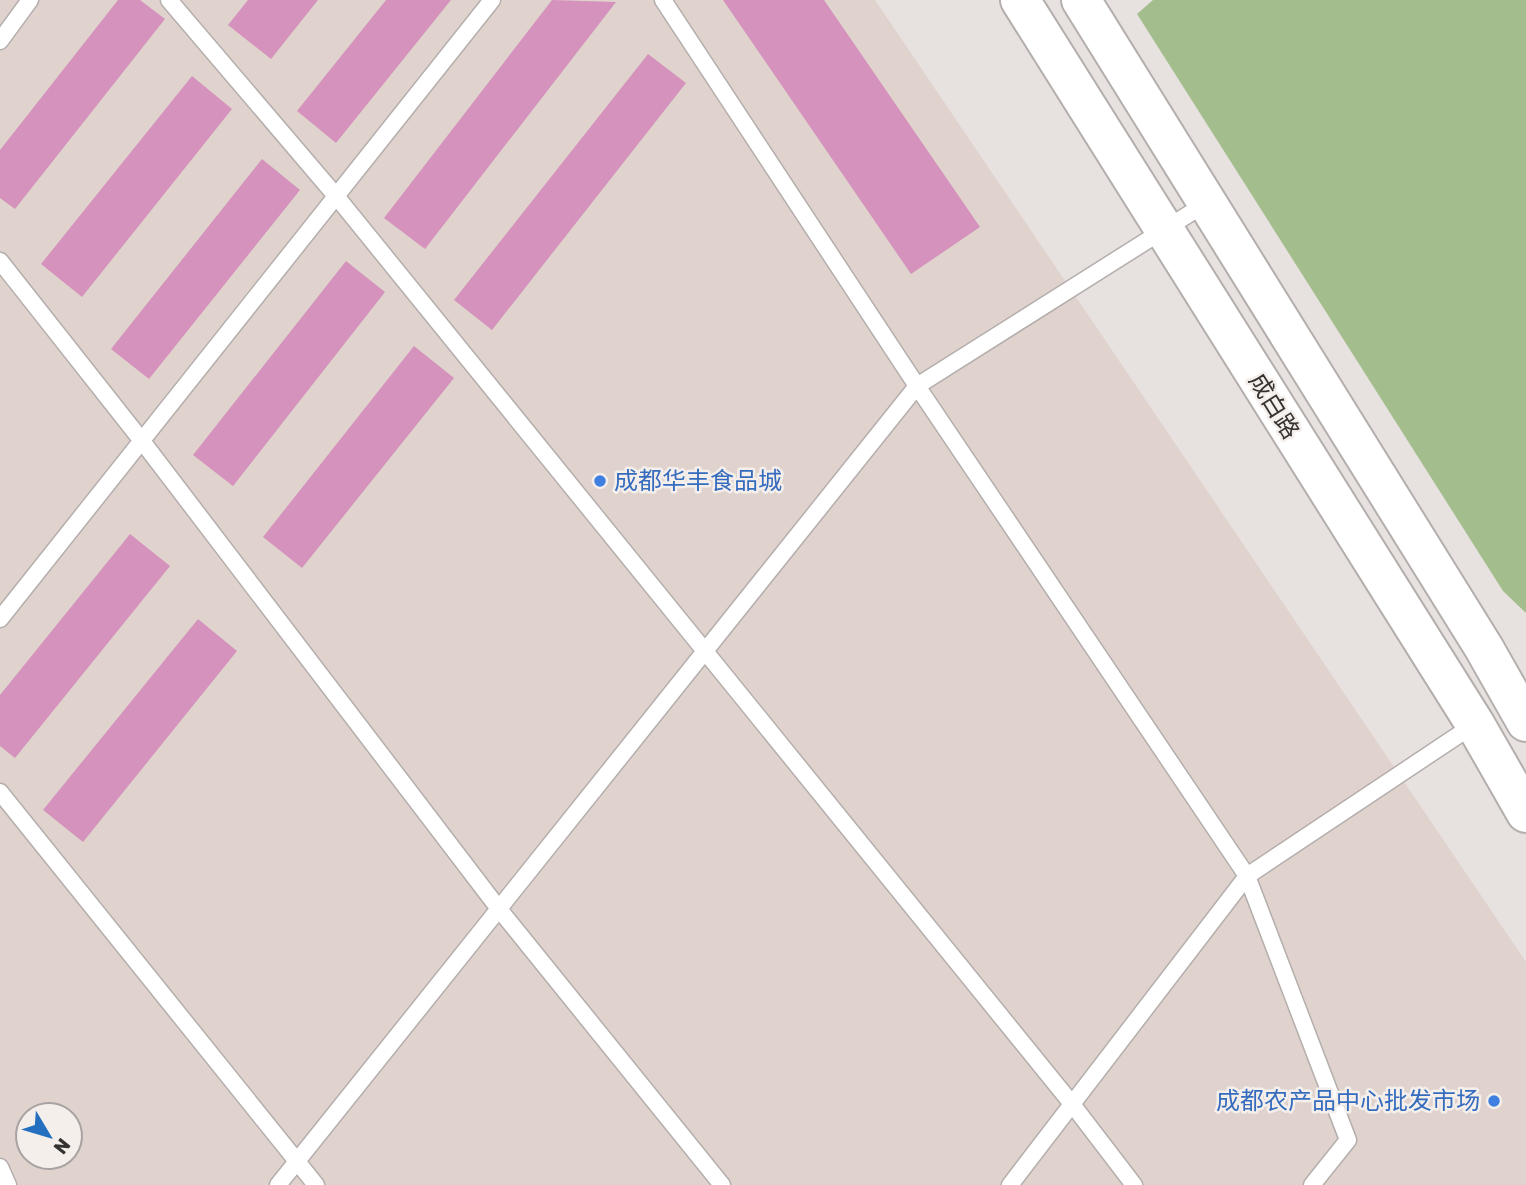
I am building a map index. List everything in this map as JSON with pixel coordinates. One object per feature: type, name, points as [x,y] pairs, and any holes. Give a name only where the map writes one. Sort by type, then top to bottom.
[{"type":"street","name":"成白路","points":[[1020,0],[1475,724],[1526,813]]},
{"type":"street","name":"成白路","points":[[1081,0],[1484,648],[1526,722]]},
{"type":"street","points":[[1484,648],[1526,666]]},
{"type":"lane","points":[[0,41],[30,0]]},
{"type":"lane","points":[[169,0],[336,196],[1072,1104],[1134,1185]]},
{"type":"lane","points":[[0,619],[492,0]]},
{"type":"lane","points":[[663,0],[917,386],[1247,876],[1349,1140],[1312,1185]]},
{"type":"lane","points":[[278,1185],[917,386],[1208,202]]},
{"type":"lane","points":[[0,261],[142,441],[499,909],[722,1185]]},
{"type":"lane","points":[[1010,1185],[1247,876],[1475,724]]},
{"type":"lane","points":[[0,792],[316,1185]]},
{"type":"lane","points":[[0,1167],[8,1185]]},
{"type":"shaded area","name":"成都华丰食品城","points":[[0,0],[875,0],[1526,962],[1526,1185],[0,1185]]},
{"type":"green space","points":[[1153,0],[1526,0],[1526,613],[1503,591],[1137,14]]},
{"type":"building","points":[[118,0],[140,0],[165,19],[15,209],[0,198],[0,150]]},
{"type":"building","points":[[248,0],[318,0],[271,59],[228,25]]},
{"type":"building","points":[[386,0],[451,0],[336,143],[297,111]]},
{"type":"building","points":[[552,0],[616,2],[425,249],[384,218]]},
{"type":"building","points":[[723,0],[824,0],[980,227],[911,274]]},
{"type":"building","points":[[648,54],[686,83],[492,330],[454,300]]},
{"type":"building","points":[[192,76],[232,109],[82,297],[41,264]]},
{"type":"building","points":[[262,159],[300,190],[149,379],[111,349]]},
{"type":"building","points":[[346,261],[385,292],[233,486],[193,455]]},
{"type":"building","points":[[414,346],[454,378],[302,568],[263,537]]},
{"type":"building","points":[[130,534],[170,566],[15,758],[0,746],[0,695]]},
{"type":"building","points":[[198,619],[237,651],[83,842],[43,810]]},
{"type":"place","name":"成都华丰食品城","points":[[600,481]]},
{"type":"place","name":"成都农产品中心批发市场","points":[[1494,1101]]}]
